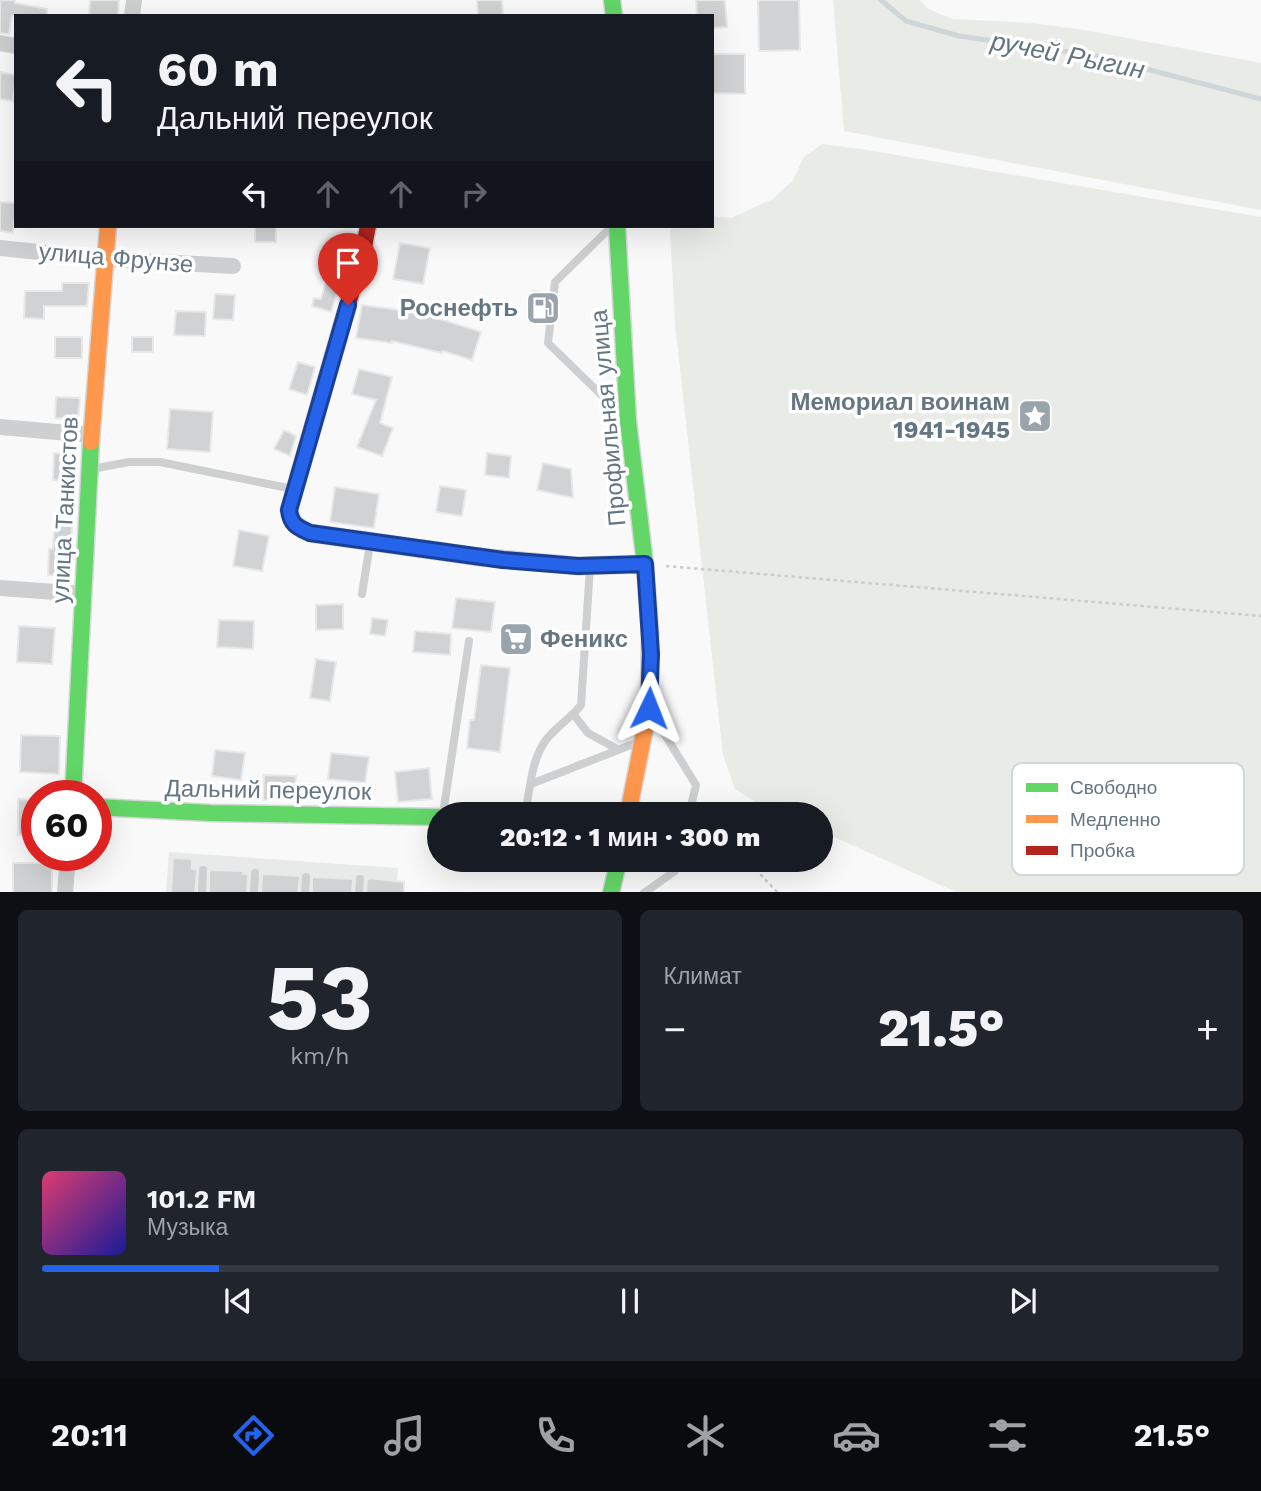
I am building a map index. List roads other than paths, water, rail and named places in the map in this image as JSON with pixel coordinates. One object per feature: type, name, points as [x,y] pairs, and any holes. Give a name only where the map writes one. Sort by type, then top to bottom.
[{"type":"street","name":"улица Танкистов","points":[[74,780],[91,435],[108,228]]},
{"type":"street","points":[[369,228],[289,510],[290,521],[295,527],[310,533],[476,557],[557,565],[645,564]]},
{"type":"street","name":"Профильная улица","points":[[617,228],[628,421],[645,564],[651,654],[649,708],[630,802]]},
{"type":"street","name":"улица Фрунзе","points":[[0,248],[104,259],[233,267]]},
{"type":"street","points":[[0,427],[91,435]]},
{"type":"street","points":[[0,589],[83,594]]},
{"type":"street","name":"Дальний переулок","points":[[112,808],[211,813],[427,815]]},
{"type":"street","points":[[65,892],[67,871]]},
{"type":"street","points":[[611,892],[616,872]]},
{"type":"lane","points":[[610,228],[555,282],[548,343],[628,421]]},
{"type":"lane","points":[[89,470],[129,462],[160,461],[295,489]]},
{"type":"lane","points":[[362,594],[370,542]]},
{"type":"lane","points":[[527,802],[536,755],[547,738],[582,705],[591,564]]},
{"type":"lane","points":[[443,802],[469,641]]},
{"type":"lane","points":[[649,708],[696,785],[692,802]]},
{"type":"lane","points":[[573,715],[588,733],[617,749]]},
{"type":"lane","points":[[531,784],[642,741]]},
{"type":"lane","points":[[202,892],[203,870]]},
{"type":"lane","points":[[644,892],[674,872]]},
{"type":"lane","points":[[254,892],[255,873]]},
{"type":"lane","points":[[305,892],[306,877]]},
{"type":"lane","points":[[359,892],[360,879]]},
{"type":"waterway","name":"ручей Рыгин","points":[[881,0],[906,21],[959,36],[1097,56],[1261,99]]},
{"type":"place","name":"Роснефть","points":[[543,308]]},
{"type":"place","name":"Мемориал воинам 1941-1945","points":[[1035,416]]},
{"type":"place","name":"Феникс","points":[[516,639]]}]
